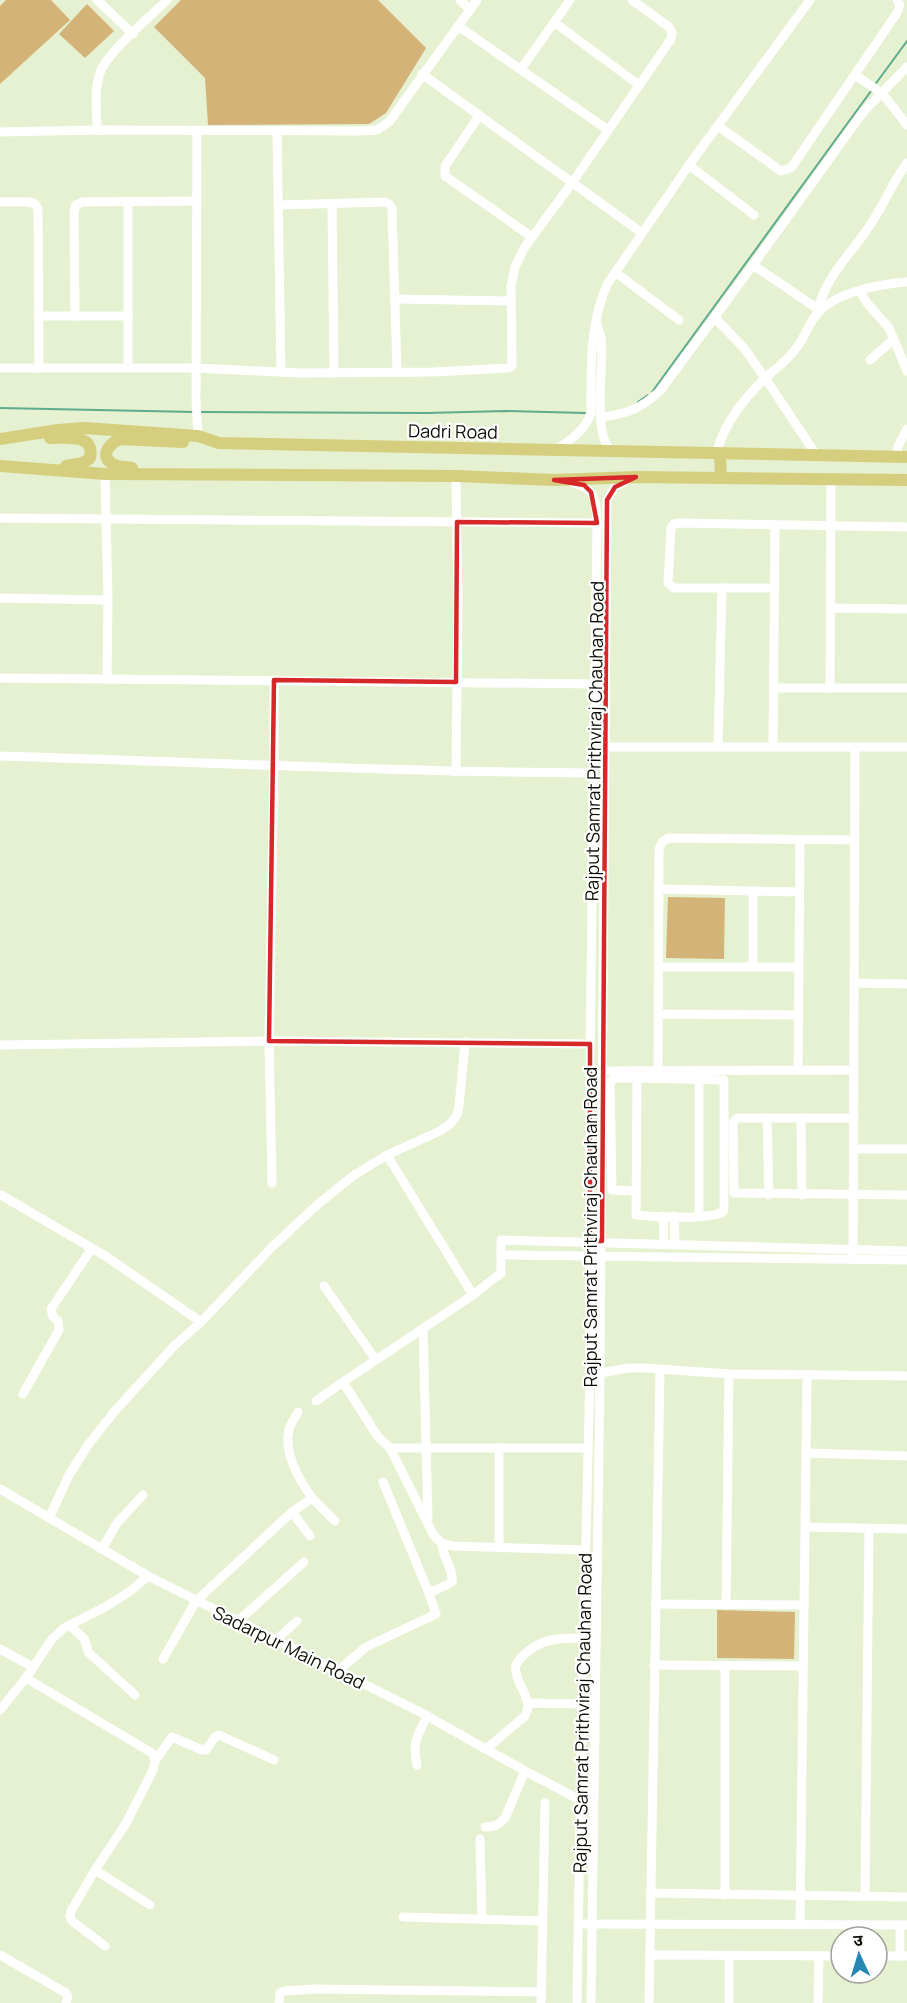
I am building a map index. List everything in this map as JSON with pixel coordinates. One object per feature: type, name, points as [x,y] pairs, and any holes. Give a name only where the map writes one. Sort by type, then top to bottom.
[{"type":"main road","name":"Dadri Road","points":[[0,439],[85,428],[198,436],[219,443],[818,456],[902,452]]},
{"type":"main road","points":[[16,467],[76,465],[90,458],[91,452],[87,441],[79,438],[19,438]]},
{"type":"main road","points":[[168,473],[116,466],[109,460],[106,454],[107,448],[120,439],[219,443]]},
{"type":"main road","points":[[718,454],[721,478]]},
{"type":"main road","points":[[0,466],[105,474],[456,476],[554,480],[636,477],[907,480]]},
{"type":"street","points":[[97,0],[133,34]]},
{"type":"street","points":[[97,130],[100,73],[108,58],[167,0]]},
{"type":"street","points":[[460,0],[470,10]]},
{"type":"street","points":[[0,132],[97,130],[362,132],[377,130],[389,122],[477,0]]},
{"type":"street","points":[[520,69],[570,0]]},
{"type":"street","points":[[0,368],[196,368],[334,373],[512,366],[510,286],[515,267],[532,237],[671,39],[672,33],[669,27],[632,0]]},
{"type":"street","points":[[555,450],[576,435],[589,419],[592,337],[597,324],[600,301],[615,272],[689,165],[810,0]]},
{"type":"street","points":[[718,126],[781,171],[791,168],[897,13],[900,5],[897,0]]},
{"type":"street","points":[[554,22],[639,86]]},
{"type":"street","points":[[458,26],[608,130]]},
{"type":"street","points":[[601,417],[629,412],[644,406],[660,391],[879,91],[907,67]]},
{"type":"street","points":[[422,74],[642,233]]},
{"type":"street","points":[[855,75],[879,91],[907,125]]},
{"type":"street","points":[[479,116],[445,166],[445,176],[532,237]]},
{"type":"street","points":[[197,131],[196,400],[198,436]]},
{"type":"street","points":[[277,131],[281,372]]},
{"type":"street","points":[[718,454],[721,437],[737,407],[765,378],[788,359],[818,311],[826,285],[874,219],[893,183],[907,163]]},
{"type":"street","points":[[689,165],[754,215]]},
{"type":"street","points":[[128,201],[128,367]]},
{"type":"street","points":[[75,316],[74,211],[76,205],[82,202],[197,201]]},
{"type":"street","points":[[0,202],[30,202],[38,209],[39,368]]},
{"type":"street","points":[[278,205],[385,202],[392,208],[398,372]]},
{"type":"street","points":[[332,204],[334,373]]},
{"type":"street","points":[[753,265],[818,311]]},
{"type":"street","points":[[615,272],[679,320]]},
{"type":"street","points":[[818,311],[843,296],[875,286],[907,282]]},
{"type":"street","points":[[860,291],[867,303],[884,321],[907,371]]},
{"type":"street","points":[[395,299],[510,301]]},
{"type":"street","points":[[38,316],[128,316]]},
{"type":"street","points":[[715,318],[744,348],[818,456]]},
{"type":"street","points":[[597,324],[601,338],[601,417],[604,444],[612,452]]},
{"type":"street","points":[[870,360],[894,339]]},
{"type":"street","points":[[902,452],[907,429]]},
{"type":"street","points":[[105,474],[107,679]]},
{"type":"street","points":[[456,476],[456,772]]},
{"type":"street","name":"Rajput Samrat Prithviraj Chauhan Road","points":[[591,2003],[602,1241],[607,500],[615,487],[628,478],[636,477]]},
{"type":"street","name":"Rajput Samrat Prithviraj Chauhan Road","points":[[554,480],[584,485],[591,492],[596,504],[597,523],[590,1044],[588,1448],[578,2003]]},
{"type":"street","points":[[830,688],[831,480]]},
{"type":"street","points":[[0,518],[597,523]]},
{"type":"street","points":[[775,588],[674,588],[670,586],[671,539],[674,524],[907,527]]},
{"type":"street","points":[[773,747],[775,525]]},
{"type":"street","points":[[718,747],[722,588]]},
{"type":"street","points":[[0,598],[108,600]]},
{"type":"street","points":[[831,608],[907,609]]},
{"type":"street","points":[[0,678],[595,684]]},
{"type":"street","points":[[272,1184],[269,1041],[274,680]]},
{"type":"street","points":[[773,688],[907,688]]},
{"type":"street","points":[[606,747],[907,747]]},
{"type":"street","points":[[853,1255],[855,747]]},
{"type":"street","points":[[0,756],[316,768],[593,773]]},
{"type":"street","points":[[658,1071],[659,849],[662,842],[668,838],[855,840]]},
{"type":"street","points":[[798,1070],[800,840]]},
{"type":"street","points":[[660,890],[799,892]]},
{"type":"street","points":[[753,891],[753,967]]},
{"type":"street","points":[[659,967],[798,967]]},
{"type":"street","points":[[854,983],[907,984]]},
{"type":"street","points":[[659,1014],[798,1015]]},
{"type":"street","points":[[0,1046],[269,1041],[590,1044]]},
{"type":"street","points":[[50,1518],[69,1475],[88,1444],[143,1379],[271,1248],[316,1205],[353,1176],[387,1155],[440,1131],[450,1124],[459,1106],[465,1042]]},
{"type":"street","points":[[603,1071],[854,1070]]},
{"type":"street","points":[[635,1191],[612,1190],[610,1082],[615,1078],[636,1078],[699,1079],[721,1079],[725,1083],[724,1209],[723,1212],[717,1214],[699,1216],[636,1215],[636,1078]]},
{"type":"street","points":[[699,1079],[699,1216]]},
{"type":"street","points":[[854,1118],[737,1118],[734,1120],[733,1190],[737,1195],[907,1195]]},
{"type":"street","points":[[767,1118],[769,1195]]},
{"type":"street","points":[[801,1118],[802,1195]]},
{"type":"street","points":[[854,1149],[907,1149]]},
{"type":"street","points":[[387,1155],[473,1295]]},
{"type":"street","points":[[1,1195],[92,1248],[201,1322]]},
{"type":"street","points":[[663,1216],[664,1243]]},
{"type":"street","points":[[674,1216],[675,1244]]},
{"type":"street","points":[[315,1401],[473,1295],[501,1273],[501,1240],[664,1243],[907,1260]]},
{"type":"street","points":[[23,1394],[59,1330],[60,1325],[50,1313],[51,1309],[92,1248]]},
{"type":"street","points":[[501,1255],[853,1255],[907,1251]]},
{"type":"street","points":[[324,1286],[376,1360]]},
{"type":"street","points":[[423,1329],[428,1524]]},
{"type":"street","points":[[600,1373],[628,1368],[729,1374],[907,1376]]},
{"type":"street","points":[[649,2003],[658,1370]]},
{"type":"street","points":[[726,1605],[729,1374]]},
{"type":"street","points":[[800,1925],[807,1375]]},
{"type":"street","points":[[343,1382],[378,1437],[394,1454],[434,1536],[442,1544],[586,1550]]},
{"type":"street","points":[[298,1412],[290,1426],[288,1439],[292,1459],[312,1498],[335,1521]]},
{"type":"street","points":[[390,1448],[588,1448]]},
{"type":"street","points":[[499,1448],[500,1547]]},
{"type":"street","points":[[806,1453],[907,1456]]},
{"type":"street","points":[[338,1671],[366,1647],[435,1614],[428,1591],[383,1482]]},
{"type":"street","name":"Sadarpur Main Road","points":[[0,1489],[148,1576],[428,1716],[525,1772],[580,1800]]},
{"type":"street","points":[[102,1549],[117,1523],[143,1495]]},
{"type":"street","points":[[163,1659],[196,1601],[292,1512],[312,1498]]},
{"type":"street","points":[[292,1512],[310,1536]]},
{"type":"street","points":[[805,1527],[907,1529]]},
{"type":"street","points":[[865,1897],[869,1528]]},
{"type":"street","points":[[428,1591],[434,1591],[452,1581],[453,1576],[443,1555],[442,1544]]},
{"type":"street","points":[[237,1622],[304,1562]]},
{"type":"street","points":[[0,1710],[26,1678],[52,1639],[70,1625],[113,1602],[148,1576]]},
{"type":"street","points":[[655,1604],[804,1605]]},
{"type":"street","points":[[276,1640],[297,1621]]},
{"type":"street","points":[[70,1625],[85,1640],[88,1652],[135,1695]]},
{"type":"street","points":[[486,1749],[525,1716],[528,1709],[528,1703],[516,1674],[518,1661],[535,1645],[547,1640],[583,1638]]},
{"type":"street","points":[[0,1649],[33,1667]]},
{"type":"street","points":[[654,1665],[803,1666]]},
{"type":"street","points":[[725,1665],[725,1895]]},
{"type":"street","points":[[26,1678],[134,1742],[152,1754],[155,1761]]},
{"type":"street","points":[[528,1703],[582,1704]]},
{"type":"street","points":[[417,1765],[415,1741],[428,1716]]},
{"type":"street","points":[[105,1946],[72,1921],[70,1916],[125,1825],[153,1770],[155,1761],[172,1737],[206,1750],[214,1737],[219,1735],[274,1760]]},
{"type":"street","points":[[485,1827],[500,1824],[505,1818],[525,1772]]},
{"type":"street","points":[[541,2003],[545,1803]]},
{"type":"street","points":[[480,1839],[482,1919]]},
{"type":"street","points":[[96,1870],[150,1905]]},
{"type":"street","points":[[650,1893],[907,1897]]},
{"type":"street","points":[[403,1917],[542,1921]]},
{"type":"street","points":[[578,1924],[904,1925],[904,1956]]},
{"type":"street","points":[[0,1955],[66,1993],[68,1997],[66,2003]]},
{"type":"street","points":[[650,1955],[829,1956]]},
{"type":"street","points":[[729,1956],[729,2003]]},
{"type":"street","points":[[818,2003],[819,1956]]},
{"type":"street","points":[[279,2003],[280,1993],[305,1989],[541,1992]]},
{"type":"highlighted area","points":[[636,477],[615,487],[607,500],[602,1241],[590,1241],[590,1044],[269,1041],[274,680],[456,682],[457,522],[597,523],[591,492],[584,485],[554,480]]},
{"type":"shaded area","points":[[6,0],[51,0],[70,20],[0,84],[0,6]]},
{"type":"shaded area","points":[[181,0],[378,0],[426,48],[386,113],[369,124],[208,125],[205,78],[154,27]]},
{"type":"shaded area","points":[[87,4],[114,31],[85,58],[59,34]]},
{"type":"shaded area","points":[[668,897],[725,898],[724,959],[666,958]]},
{"type":"shaded area","points":[[717,1610],[795,1612],[794,1659],[717,1658]]},
{"type":"waterway","points":[[874,86],[907,41]]},
{"type":"waterway","points":[[652,392],[871,91]]},
{"type":"waterway","points":[[638,402],[648,395]]},
{"type":"waterway","points":[[0,408],[195,412]]},
{"type":"waterway","points":[[201,412],[585,413]]}]
